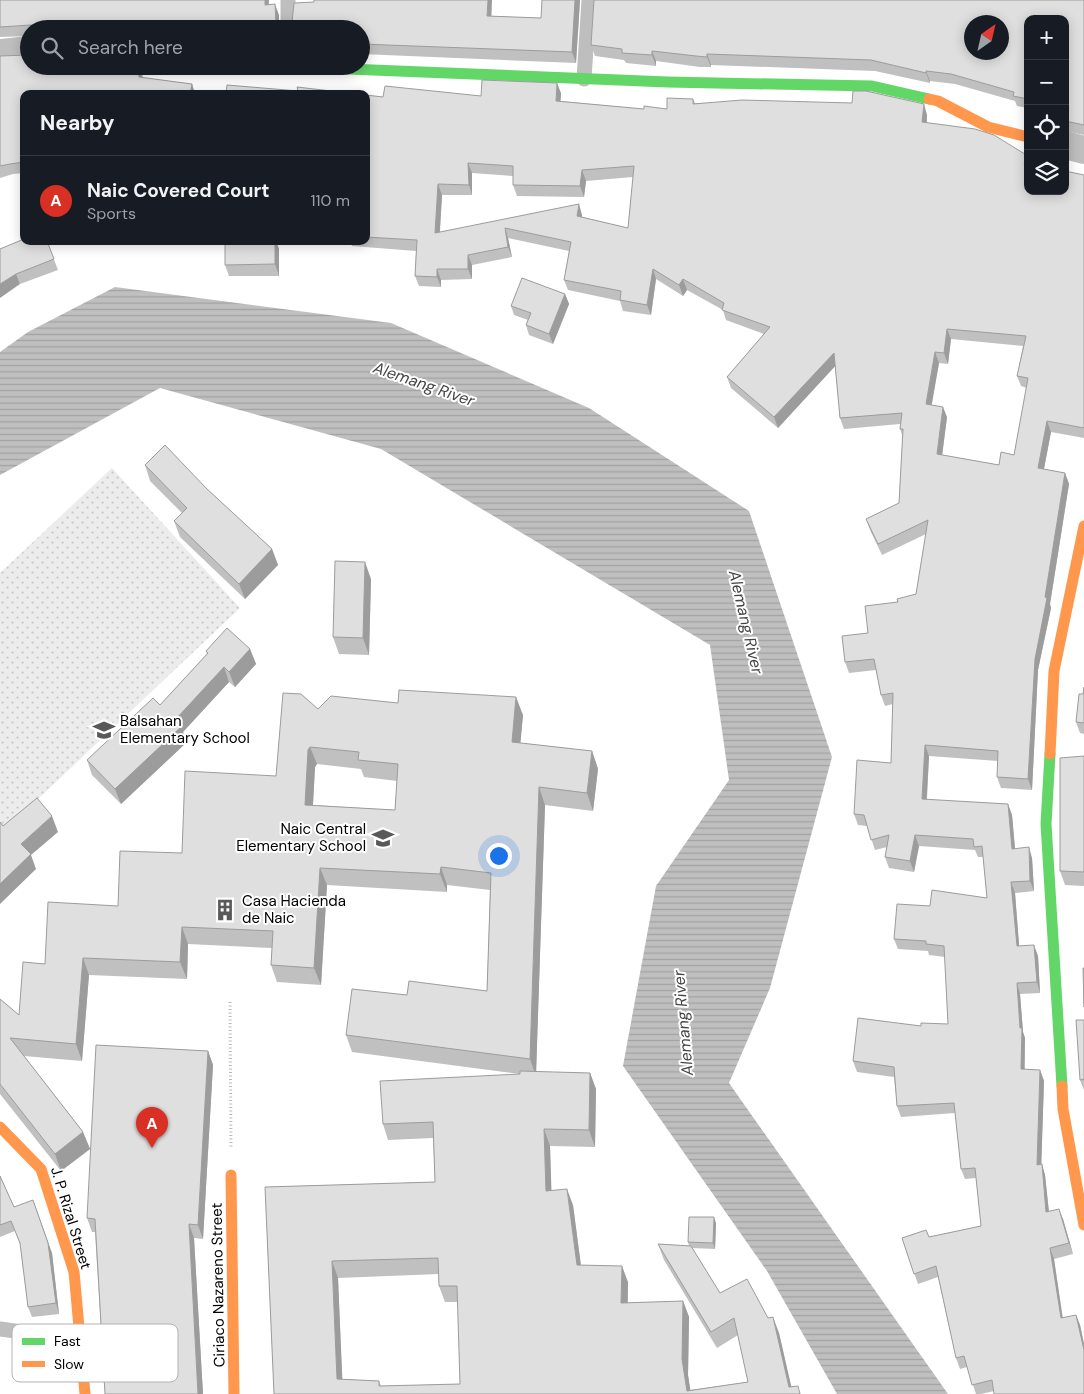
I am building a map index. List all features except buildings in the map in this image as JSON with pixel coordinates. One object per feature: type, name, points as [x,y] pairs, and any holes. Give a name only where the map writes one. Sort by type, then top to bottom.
[{"type":"street","points":[[0,53],[20,51]]},
{"type":"street","points":[[370,70],[584,79],[872,86],[938,100],[988,127],[1024,136]]},
{"type":"street","points":[[1069,147],[1084,150]]},
{"type":"street","points":[[1084,526],[1054,671],[1046,824],[1062,1109],[1084,1225]]},
{"type":"street","name":"J. P. Rizal Street","points":[[0,1127],[41,1169],[74,1272],[79,1324]]},
{"type":"street","name":"Ciriaco Nazareno Street","points":[[231,1175],[234,1394]]},
{"type":"lane","points":[[288,0],[288,20]]},
{"type":"lane","points":[[584,79],[589,0]]},
{"type":"path","points":[[230,1002],[231,1175]]},
{"type":"shaded area","points":[[112,468],[240,608],[0,835],[0,573]]},
{"type":"water","name":"Alemang River","points":[[115,287],[391,323],[589,408],[749,511],[832,757],[770,988],[729,1083],[948,1394],[837,1394],[767,1271],[623,1066],[656,886],[729,780],[710,645],[381,449],[160,388],[0,475],[0,352],[28,332]]},
{"type":"traffic: fast","points":[[370,70],[668,82],[872,86],[929,99]]},
{"type":"traffic: fast","points":[[1050,754],[1046,824],[1062,1086]]},
{"type":"traffic: slow","points":[[929,99],[938,101],[988,127],[1024,136]]},
{"type":"traffic: slow","points":[[1050,754],[1054,671],[1084,526]]},
{"type":"traffic: slow","points":[[1062,1086],[1063,1109],[1084,1225]]},
{"type":"traffic: slow","points":[[0,1127],[41,1169],[74,1272],[79,1324]]},
{"type":"traffic: slow","points":[[231,1175],[234,1394]]},
{"type":"traffic: slow","points":[[84,1382],[85,1394]]},
{"type":"place","name":"Balsahan Elementary School","points":[[104,730]]},
{"type":"place","name":"Naic Central Elementary School","points":[[383,838]]},
{"type":"place","name":"Casa Hacienda de Naic","points":[[225,910]]},
{"type":"place","name":"Naic Covered Court","points":[[152,1148]]}]
